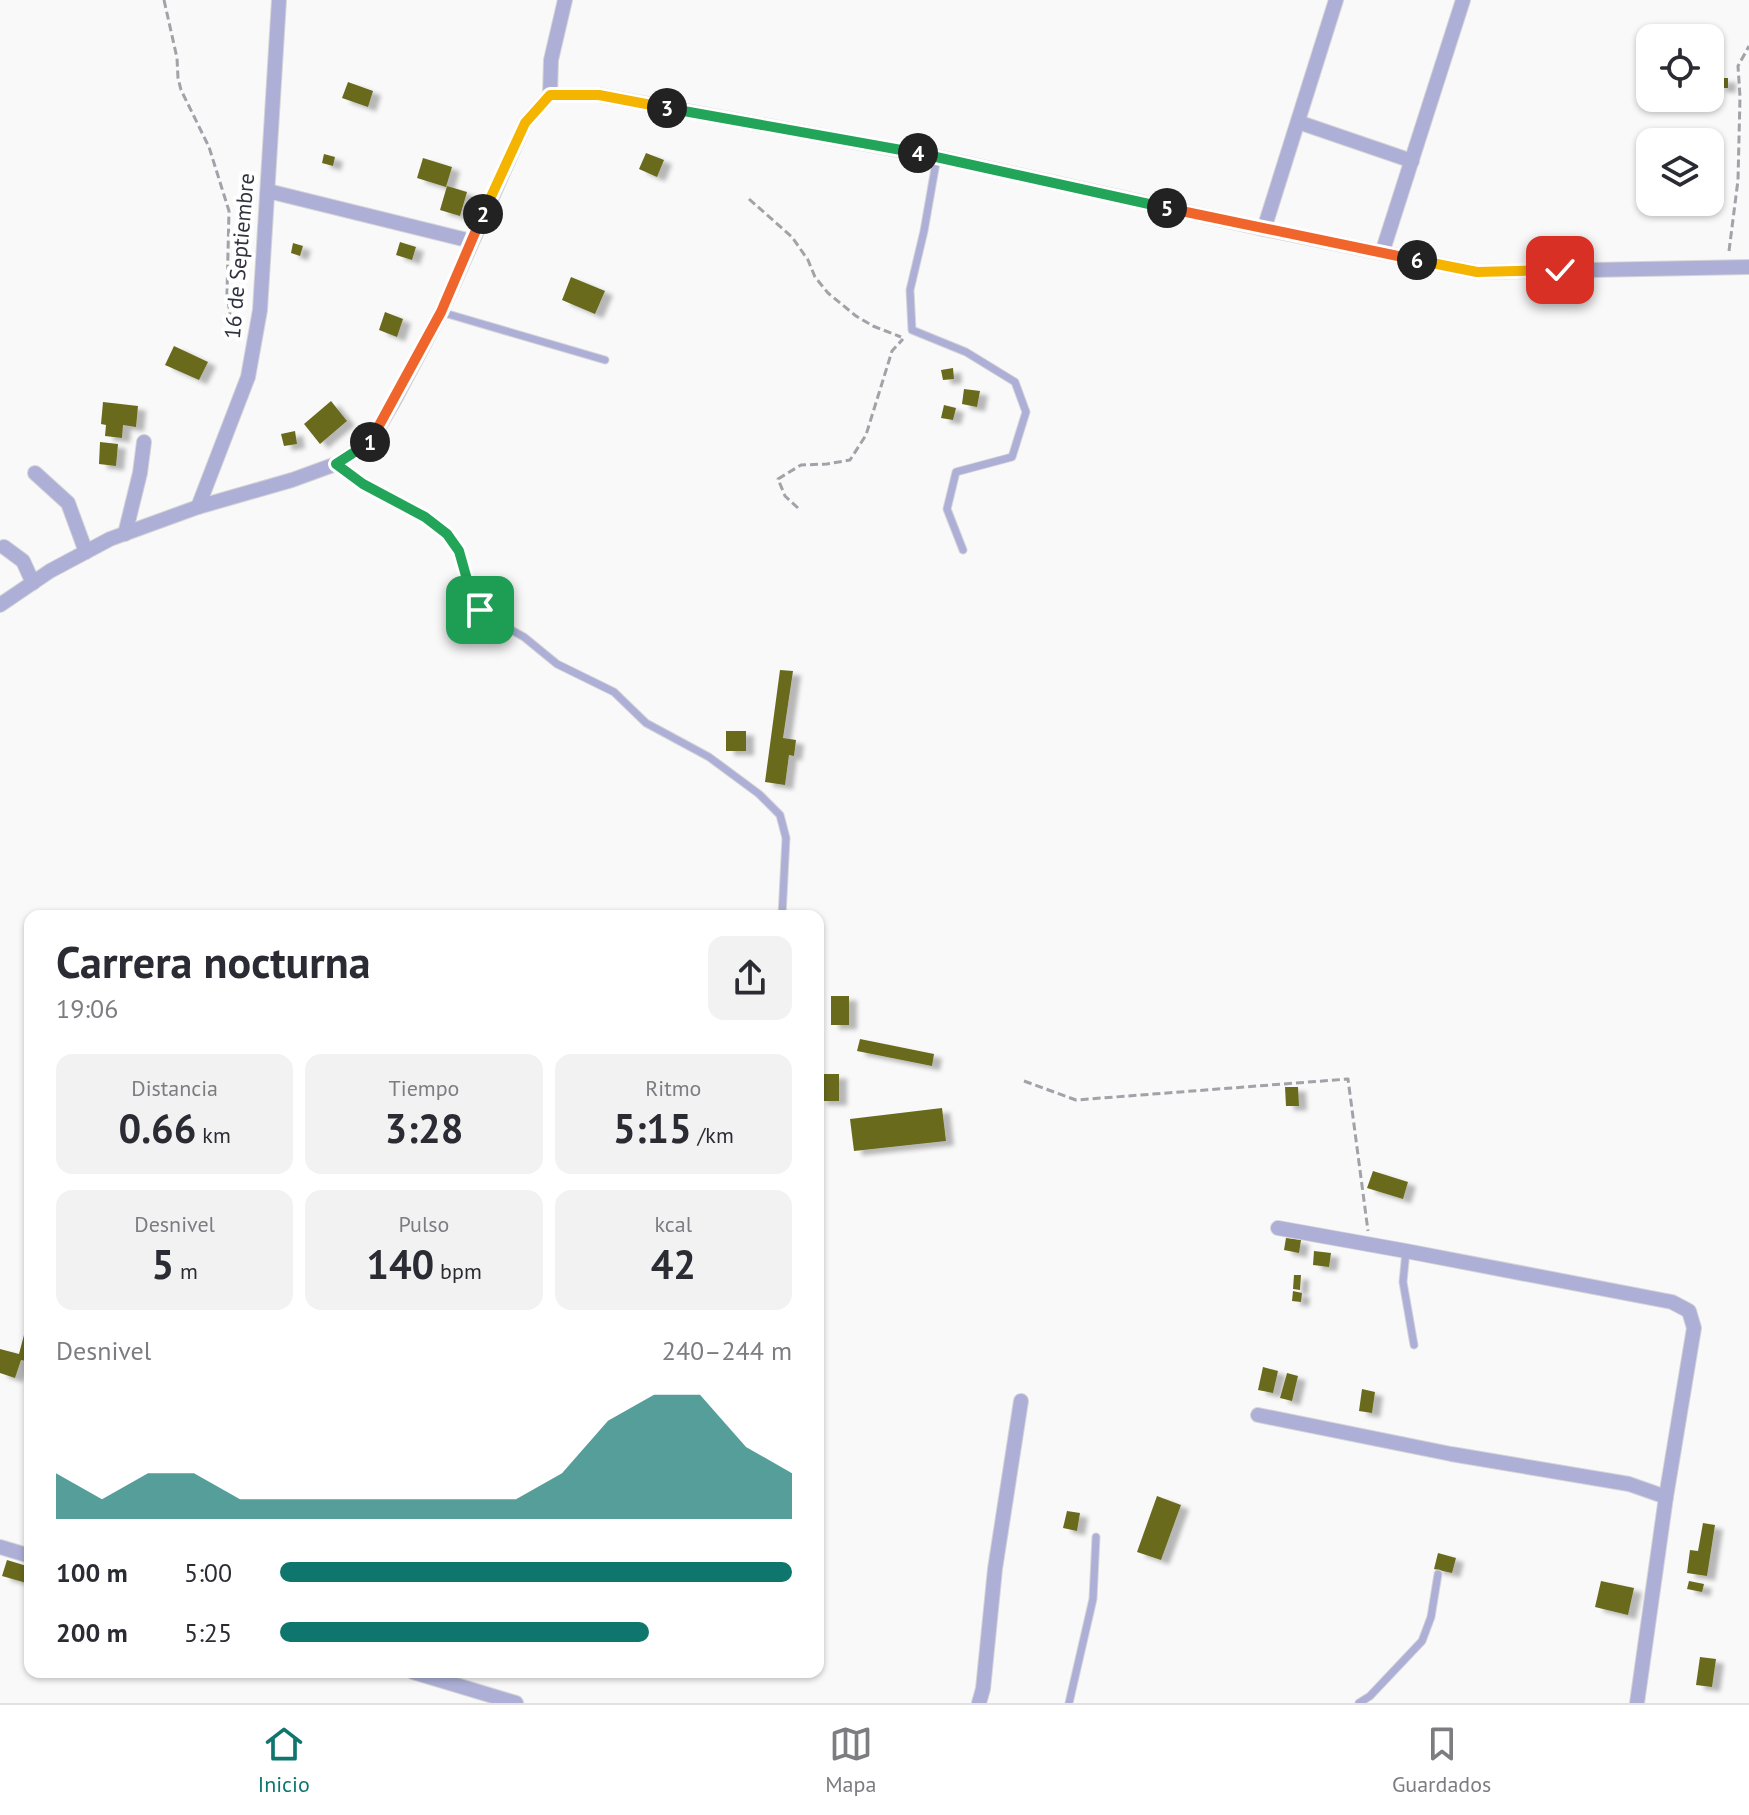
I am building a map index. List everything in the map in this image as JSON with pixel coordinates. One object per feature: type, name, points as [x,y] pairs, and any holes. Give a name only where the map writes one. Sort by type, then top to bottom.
[{"type":"street","name":"16 de Septiembre","points":[[198,507],[248,377],[260,310],[279,0]]},
{"type":"street","points":[[0,605],[86,552],[125,534],[198,507],[336,464],[370,442],[441,312],[525,123],[550,95],[551,60],[565,0]]},
{"type":"street","points":[[1264,229],[1336,0]]},
{"type":"street","points":[[1382,253],[1463,0]]},
{"type":"street","points":[[550,95],[599,95],[937,157],[1477,272],[1749,267]]},
{"type":"street","points":[[1298,122],[1412,161]]},
{"type":"street","points":[[268,191],[471,241]]},
{"type":"street","points":[[125,534],[144,442]]},
{"type":"street","points":[[35,473],[68,503],[86,552]]},
{"type":"street","points":[[4,547],[23,561],[33,583]]},
{"type":"street","points":[[1278,1228],[1672,1302],[1689,1311],[1694,1328],[1637,1703]]},
{"type":"street","points":[[979,1703],[995,1569],[1021,1401]]},
{"type":"street","points":[[1258,1415],[1451,1454],[1629,1484],[1666,1497]]},
{"type":"street","points":[[0,1547],[24,1554]]},
{"type":"street","points":[[433,1678],[516,1703]]},
{"type":"lane","points":[[937,157],[910,290],[912,330],[966,352],[1015,382],[1026,412],[1012,457],[956,472],[947,509],[963,550]]},
{"type":"lane","points":[[441,312],[605,360]]},
{"type":"lane","points":[[336,464],[363,484],[425,517],[447,534],[459,551],[480,610],[524,637],[557,664],[614,692],[646,723],[709,757],[759,794],[780,815],[786,838],[782,910]]},
{"type":"lane","points":[[1406,1251],[1403,1282],[1414,1345]]},
{"type":"lane","points":[[1069,1703],[1093,1599],[1096,1537]]},
{"type":"lane","points":[[1359,1703],[1370,1696],[1422,1641],[1431,1617],[1438,1574]]},
{"type":"path","points":[[164,0],[181,90],[209,147],[229,211],[227,294],[231,321],[243,340],[251,362]]},
{"type":"path","points":[[1727,267],[1738,180],[1738,66],[1749,46]]},
{"type":"path","points":[[749,199],[792,237],[828,293],[856,316],[904,338],[892,351],[866,435],[850,460],[801,465],[778,479],[785,496],[798,508]]},
{"type":"path","points":[[1024,1081],[1076,1100],[1348,1079],[1370,1244]]},
{"type":"building","points":[[348,82],[373,91],[368,107],[342,98]]},
{"type":"building","points":[[646,153],[664,160],[657,177],[639,169]]},
{"type":"building","points":[[324,154],[335,157],[333,166],[322,163]]},
{"type":"building","points":[[423,158],[452,167],[446,187],[417,178]]},
{"type":"building","points":[[447,186],[467,192],[460,216],[440,210]]},
{"type":"building","points":[[400,242],[416,247],[412,260],[396,255]]},
{"type":"building","points":[[293,243],[303,246],[300,256],[291,253]]},
{"type":"building","points":[[571,277],[605,291],[595,314],[562,300]]},
{"type":"building","points":[[385,312],[403,319],[397,337],[379,330]]},
{"type":"building","points":[[174,346],[208,362],[199,380],[165,365]]},
{"type":"building","points":[[953,368],[954,379],[943,380],[941,370]]},
{"type":"building","points":[[964,389],[980,391],[977,407],[962,404]]},
{"type":"building","points":[[331,401],[347,421],[320,444],[304,424]]},
{"type":"building","points":[[103,402],[138,406],[136,427],[123,425],[122,438],[105,436],[106,425],[101,424]]},
{"type":"building","points":[[944,405],[956,408],[953,420],[941,418]]},
{"type":"building","points":[[295,431],[297,444],[284,446],[281,434]]},
{"type":"building","points":[[100,442],[118,444],[116,466],[99,464]]},
{"type":"building","points":[[780,670],[793,671],[783,738],[796,740],[794,756],[789,755],[785,785],[765,782]]},
{"type":"building","points":[[726,731],[746,731],[746,751],[726,751]]},
{"type":"building","points":[[831,996],[849,996],[849,1025],[831,1025]]},
{"type":"building","points":[[860,1039],[934,1054],[932,1066],[857,1051]]},
{"type":"building","points":[[824,1074],[839,1074],[839,1101],[824,1101]]},
{"type":"building","points":[[1285,1087],[1298,1087],[1299,1106],[1286,1106]]},
{"type":"building","points":[[942,1108],[946,1141],[854,1151],[850,1119]]},
{"type":"building","points":[[1373,1171],[1408,1182],[1403,1199],[1367,1188]]},
{"type":"building","points":[[1286,1238],[1301,1240],[1299,1253],[1284,1250]]},
{"type":"building","points":[[1314,1251],[1331,1253],[1329,1267],[1313,1265]]},
{"type":"building","points":[[1294,1275],[1301,1275],[1300,1290],[1293,1289]]},
{"type":"building","points":[[1293,1291],[1302,1293],[1301,1302],[1292,1301]]},
{"type":"building","points":[[24,1335],[24,1361],[21,1360],[15,1378],[0,1373],[0,1349],[19,1354]]},
{"type":"building","points":[[1263,1367],[1278,1371],[1273,1393],[1258,1390]]},
{"type":"building","points":[[1287,1373],[1298,1376],[1292,1401],[1280,1398]]},
{"type":"building","points":[[1362,1389],[1375,1392],[1372,1413],[1359,1411]]},
{"type":"building","points":[[1157,1496],[1181,1505],[1161,1560],[1137,1552]]},
{"type":"building","points":[[1067,1511],[1080,1513],[1077,1531],[1063,1528]]},
{"type":"building","points":[[1703,1523],[1715,1525],[1707,1576],[1687,1573],[1690,1550],[1698,1551]]},
{"type":"building","points":[[1438,1553],[1456,1558],[1452,1573],[1434,1569]]},
{"type":"building","points":[[7,1560],[24,1565],[24,1582],[2,1576]]},
{"type":"building","points":[[1601,1581],[1634,1588],[1628,1615],[1595,1607]]},
{"type":"building","points":[[1689,1581],[1704,1584],[1702,1592],[1687,1589]]},
{"type":"building","points":[[1700,1657],[1716,1659],[1712,1687],[1696,1685]]},
{"type":"route","points":[[480,610],[459,551],[447,534],[425,517],[363,484],[336,464],[370,442],[394,401],[441,312],[525,123],[550,95],[599,95],[937,157],[1477,272],[1560,270]]}]
